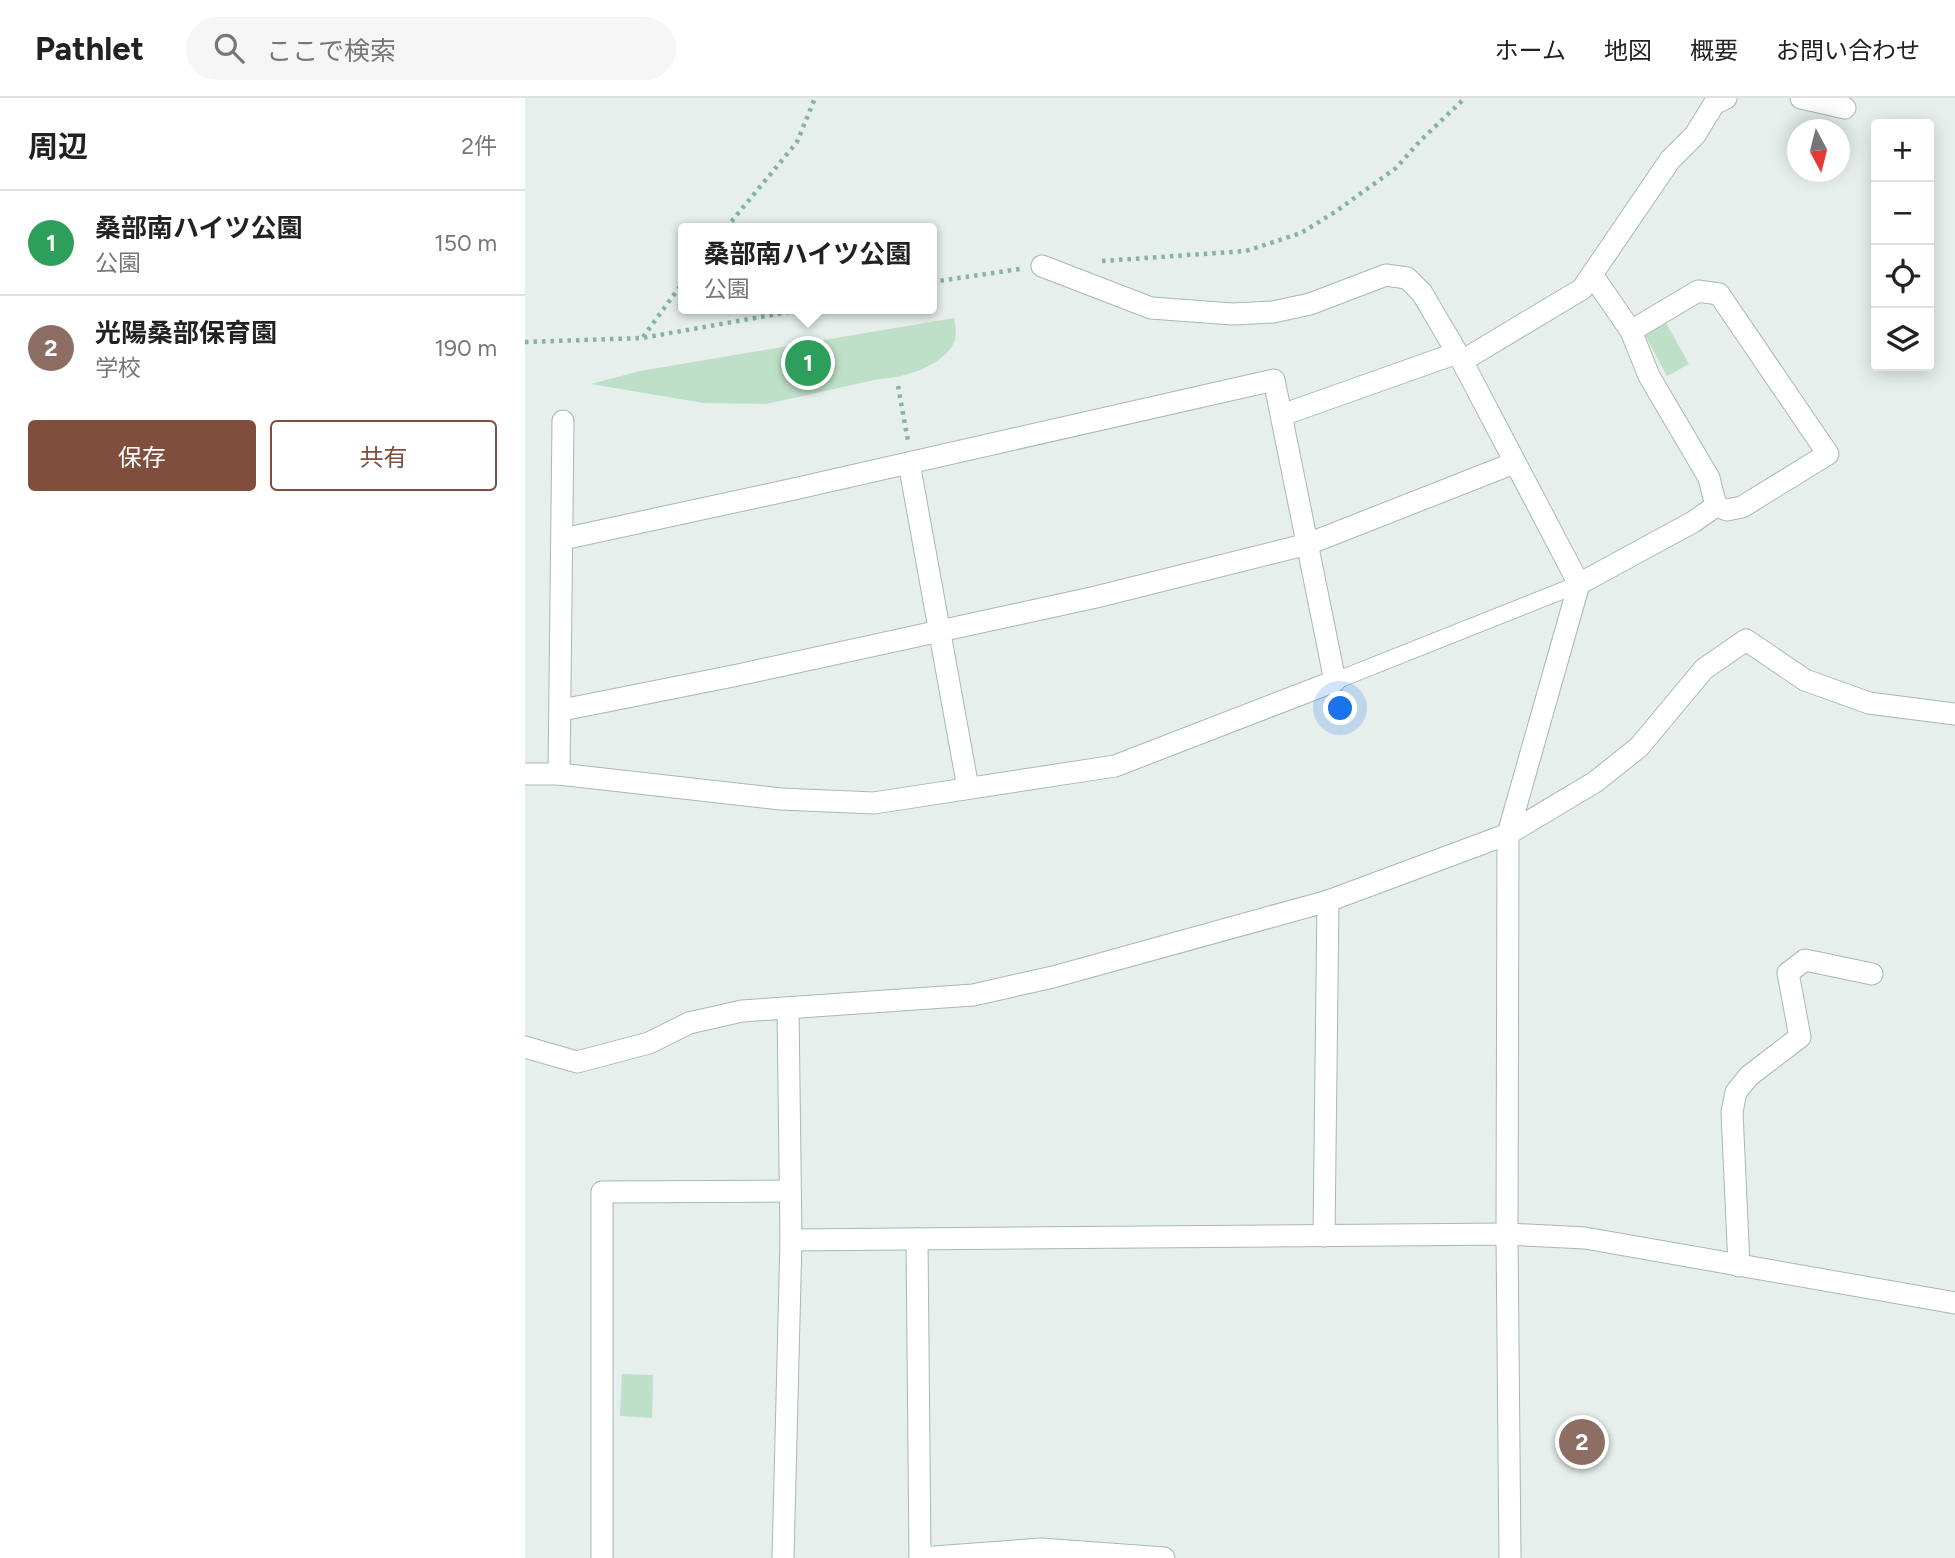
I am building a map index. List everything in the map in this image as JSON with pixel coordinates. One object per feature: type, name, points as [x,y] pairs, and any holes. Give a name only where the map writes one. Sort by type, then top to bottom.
[{"type":"street","points":[[1282,415],[1460,357],[1582,289],[1670,160],[1695,135],[1714,104],[1726,98]]},
{"type":"street","points":[[1801,98],[1845,108]]},
{"type":"street","points":[[1042,266],[1151,308],[1233,314],[1273,312],[1310,304],[1386,275],[1407,278],[1422,293],[1460,357],[1579,584],[1508,834],[1507,1234],[1510,1558]]},
{"type":"street","points":[[1593,276],[1631,331],[1649,376],[1709,478],[1716,506]]},
{"type":"street","points":[[1631,331],[1698,291],[1719,294],[1828,454],[1742,508],[1727,510],[1716,506]]},
{"type":"street","points":[[525,774],[559,774],[781,799],[874,803],[1115,766],[1335,681],[1274,380],[562,539]]},
{"type":"street","points":[[559,774],[562,710],[563,421]]},
{"type":"street","points":[[910,463],[968,788]]},
{"type":"street","points":[[562,710],[738,675],[1096,597],[1308,544],[1514,463]]},
{"type":"street","points":[[1579,584],[1693,522],[1716,506]]},
{"type":"street","points":[[525,1047],[577,1062],[649,1043],[689,1023],[742,1011],[973,995],[1053,977],[1328,901],[1508,834],[1595,782],[1639,747],[1704,669],[1746,640],[1805,680],[1868,703],[1955,713]]},
{"type":"street","points":[[1324,1236],[1328,901]]},
{"type":"street","points":[[1739,1266],[1732,1112],[1736,1092],[1749,1076],[1800,1037],[1788,973],[1805,960],[1872,974]]},
{"type":"street","points":[[783,1558],[791,1240],[788,1008]]},
{"type":"street","points":[[602,1558],[602,1192],[790,1191]]},
{"type":"street","points":[[791,1240],[1507,1234],[1584,1238],[1955,1303]]},
{"type":"street","points":[[917,1239],[920,1558],[1041,1549],[1164,1558]]},
{"type":"lane","points":[[1335,681],[1579,584]]},
{"type":"path","points":[[730,223],[797,142],[815,98]]},
{"type":"path","points":[[1097,262],[1246,251],[1301,233],[1397,168],[1420,141],[1465,98]]},
{"type":"path","points":[[937,281],[1042,266]]},
{"type":"path","points":[[642,338],[678,289]]},
{"type":"path","points":[[525,342],[642,338],[778,314]]},
{"type":"path","points":[[898,386],[910,463]]},
{"type":"green space","points":[[954,318],[956,337],[950,349],[923,369],[766,404],[703,403],[591,384],[640,371]]},
{"type":"green space","points":[[1665,321],[1689,364],[1667,376],[1644,333]]},
{"type":"green space","points":[[622,1374],[653,1375],[652,1418],[620,1416]]},
{"type":"place","name":"桑部南ハイツ公園","points":[[808,363]]},
{"type":"place","name":"光陽桑部保育園","points":[[1582,1442]]}]
